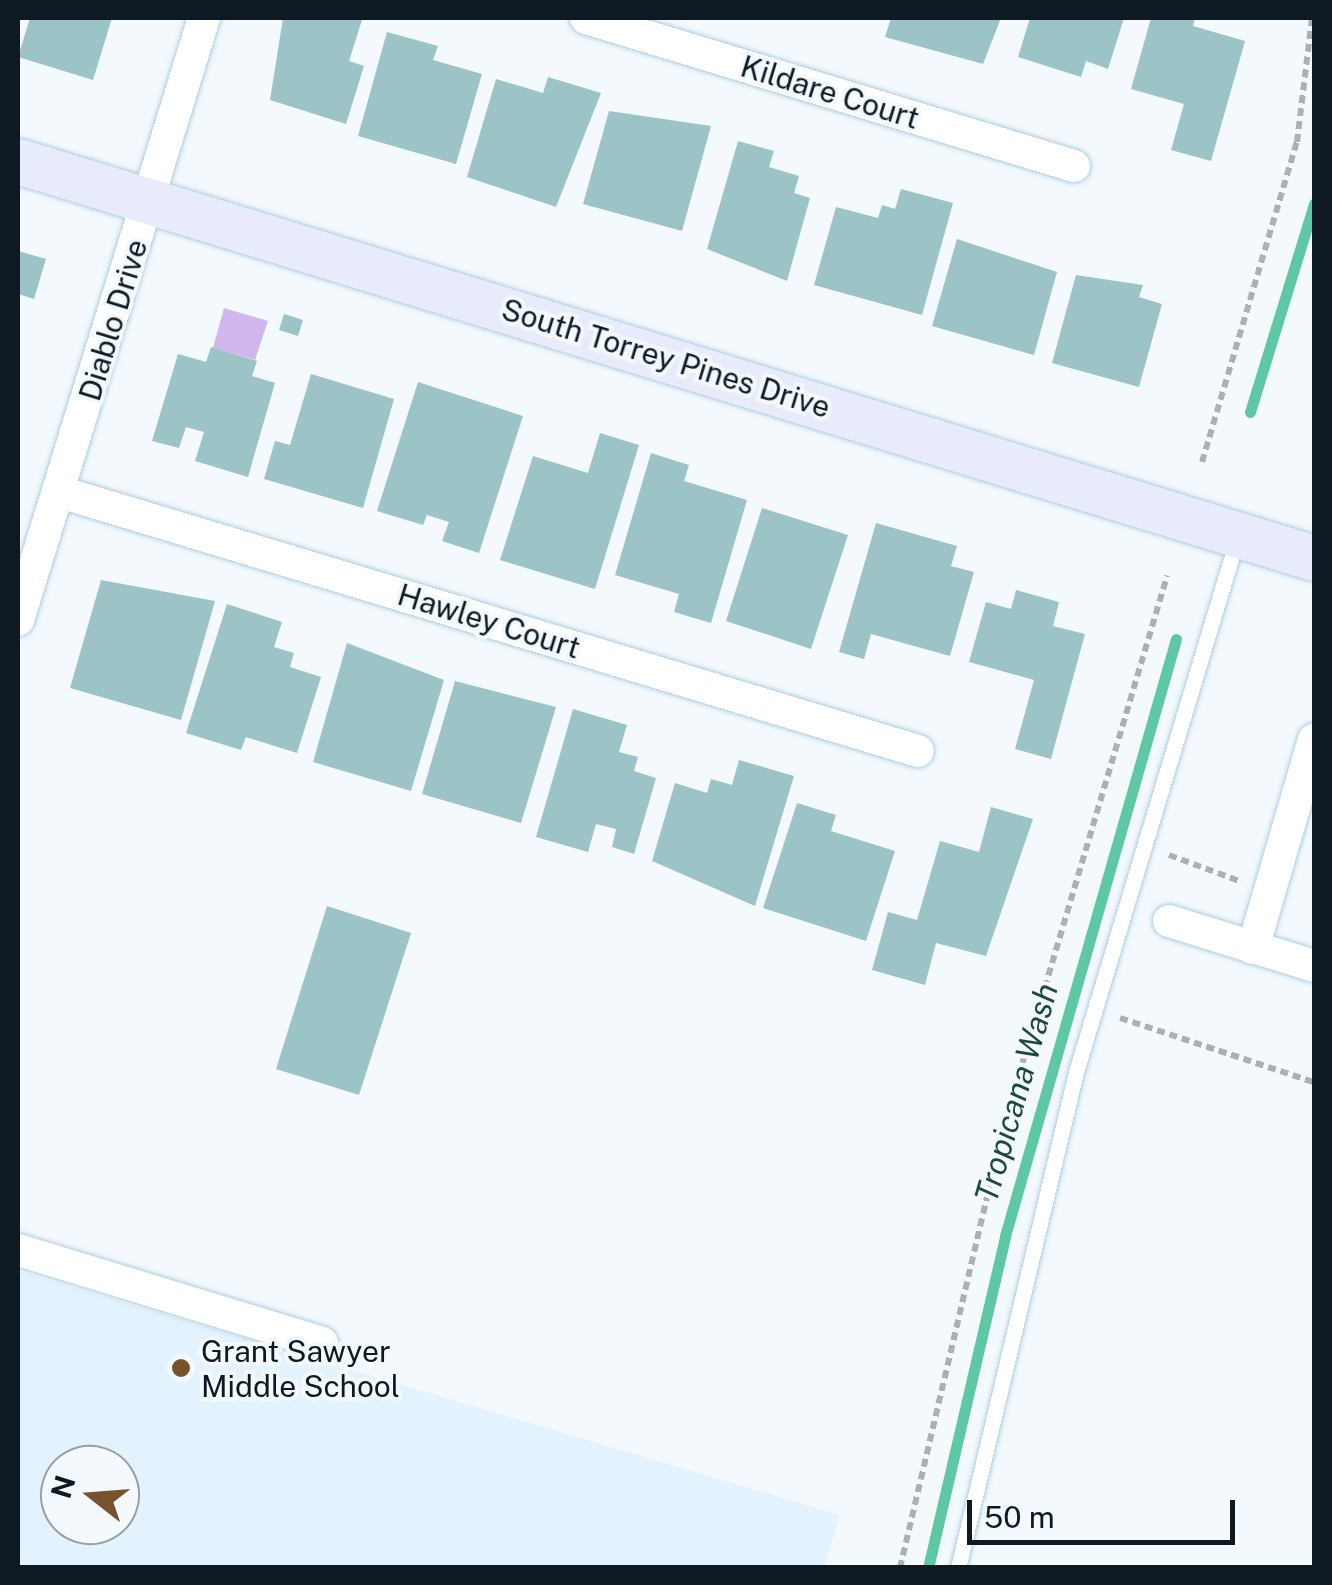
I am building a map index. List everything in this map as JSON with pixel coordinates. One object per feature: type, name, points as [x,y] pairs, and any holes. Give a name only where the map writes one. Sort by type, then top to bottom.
[{"type":"main road","name":"South Torrey Pines Drive","points":[[18,161],[1314,558]]},
{"type":"street","name":"Diablo Drive","points":[[18,620],[204,18]]},
{"type":"street","name":"Kildare Court","points":[[586,18],[1074,166]]},
{"type":"street","name":"Hawley Court","points":[[60,492],[918,751]]},
{"type":"street","points":[[1253,948],[1308,784],[1314,740]]},
{"type":"street","points":[[1169,921],[1314,966]]},
{"type":"street","points":[[18,1250],[322,1343]]},
{"type":"lane","points":[[958,1568],[1071,1089],[1238,534]]},
{"type":"path","points":[[1202,462],[1297,142],[1312,18]]},
{"type":"path","points":[[900,1568],[1004,1124],[1167,576]]},
{"type":"path","points":[[1173,842],[1167,860],[1251,884]]},
{"type":"path","points":[[1124,1005],[1118,1022],[1314,1082]]},
{"type":"shaded area","points":[[224,308],[268,321],[255,360],[213,348]]},
{"type":"shaded area","name":"Grant Sawyer Middle School","points":[[18,1271],[840,1515],[824,1567],[18,1567]]},
{"type":"building","points":[[30,18],[112,18],[93,80],[18,57]]},
{"type":"building","points":[[283,18],[362,20],[349,61],[364,66],[346,124],[270,100]]},
{"type":"building","points":[[891,18],[1001,18],[983,64],[885,37]]},
{"type":"building","points":[[1030,18],[1124,18],[1108,69],[1086,61],[1081,77],[1018,57]]},
{"type":"building","points":[[1151,18],[1195,18],[1193,26],[1245,41],[1211,161],[1171,150],[1184,104],[1131,89]]},
{"type":"building","points":[[387,32],[438,46],[433,60],[482,74],[456,164],[358,136]]},
{"type":"building","points":[[548,77],[601,93],[556,207],[467,177],[496,79],[543,93]]},
{"type":"building","points":[[609,111],[711,126],[682,231],[583,204]]},
{"type":"building","points":[[738,141],[774,151],[769,167],[799,176],[794,193],[810,198],[787,281],[707,249]]},
{"type":"building","points":[[901,189],[953,203],[922,315],[814,285],[836,207],[878,218],[882,205],[895,209]]},
{"type":"building","points":[[957,239],[1057,272],[1034,355],[932,326]]},
{"type":"building","points":[[18,251],[46,259],[34,299],[18,294]]},
{"type":"building","points":[[1076,275],[1143,285],[1139,297],[1162,304],[1139,387],[1052,363]]},
{"type":"building","points":[[284,314],[303,320],[298,336],[279,330]]},
{"type":"building","points":[[211,347],[257,361],[252,376],[275,383],[248,477],[195,461],[204,432],[186,427],[179,448],[152,441],[178,354],[206,362]]},
{"type":"building","points":[[311,374],[394,399],[363,508],[264,479],[275,441],[290,445]]},
{"type":"building","points":[[418,382],[523,416],[479,553],[442,541],[449,522],[427,515],[423,525],[377,511]]},
{"type":"building","points":[[600,433],[639,445],[595,589],[500,560],[533,456],[588,473]]},
{"type":"building","points":[[651,453],[689,465],[684,481],[747,500],[711,623],[674,612],[679,594],[615,575]]},
{"type":"building","points":[[762,508],[848,535],[811,649],[726,621]]},
{"type":"building","points":[[876,523],[957,546],[951,566],[974,572],[950,656],[871,634],[864,659],[839,652]]},
{"type":"building","points":[[101,580],[215,601],[181,720],[70,688]]},
{"type":"building","points":[[1016,590],[1059,602],[1053,626],[1085,634],[1051,759],[1015,749],[1034,680],[969,662],[986,602],[1011,609]]},
{"type":"building","points":[[227,604],[282,622],[274,647],[294,653],[290,667],[321,677],[297,753],[246,737],[241,750],[186,733]]},
{"type":"building","points":[[347,643],[444,680],[411,791],[313,762]]},
{"type":"building","points":[[455,681],[556,707],[521,823],[422,794]]},
{"type":"building","points":[[573,709],[627,725],[619,752],[638,757],[634,771],[656,778],[634,854],[612,847],[616,829],[596,824],[588,852],[536,837]]},
{"type":"building","points":[[739,760],[794,776],[755,906],[652,861],[675,783],[707,793],[711,779],[732,785]]},
{"type":"building","points":[[797,803],[836,815],[831,831],[895,851],[866,941],[763,908]]},
{"type":"building","points":[[991,807],[1033,819],[986,956],[936,943],[925,985],[872,970],[888,912],[917,920],[940,841],[979,852]]},
{"type":"building","points":[[327,906],[411,933],[359,1095],[276,1069]]},
{"type":"waterway","name":"Tropicana Wash","points":[[1250,412],[1314,204]]},
{"type":"waterway","name":"Tropicana Wash","points":[[928,1568],[1005,1236],[1176,639]]},
{"type":"place","name":"Grant Sawyer Middle School","points":[[181,1368]]}]
